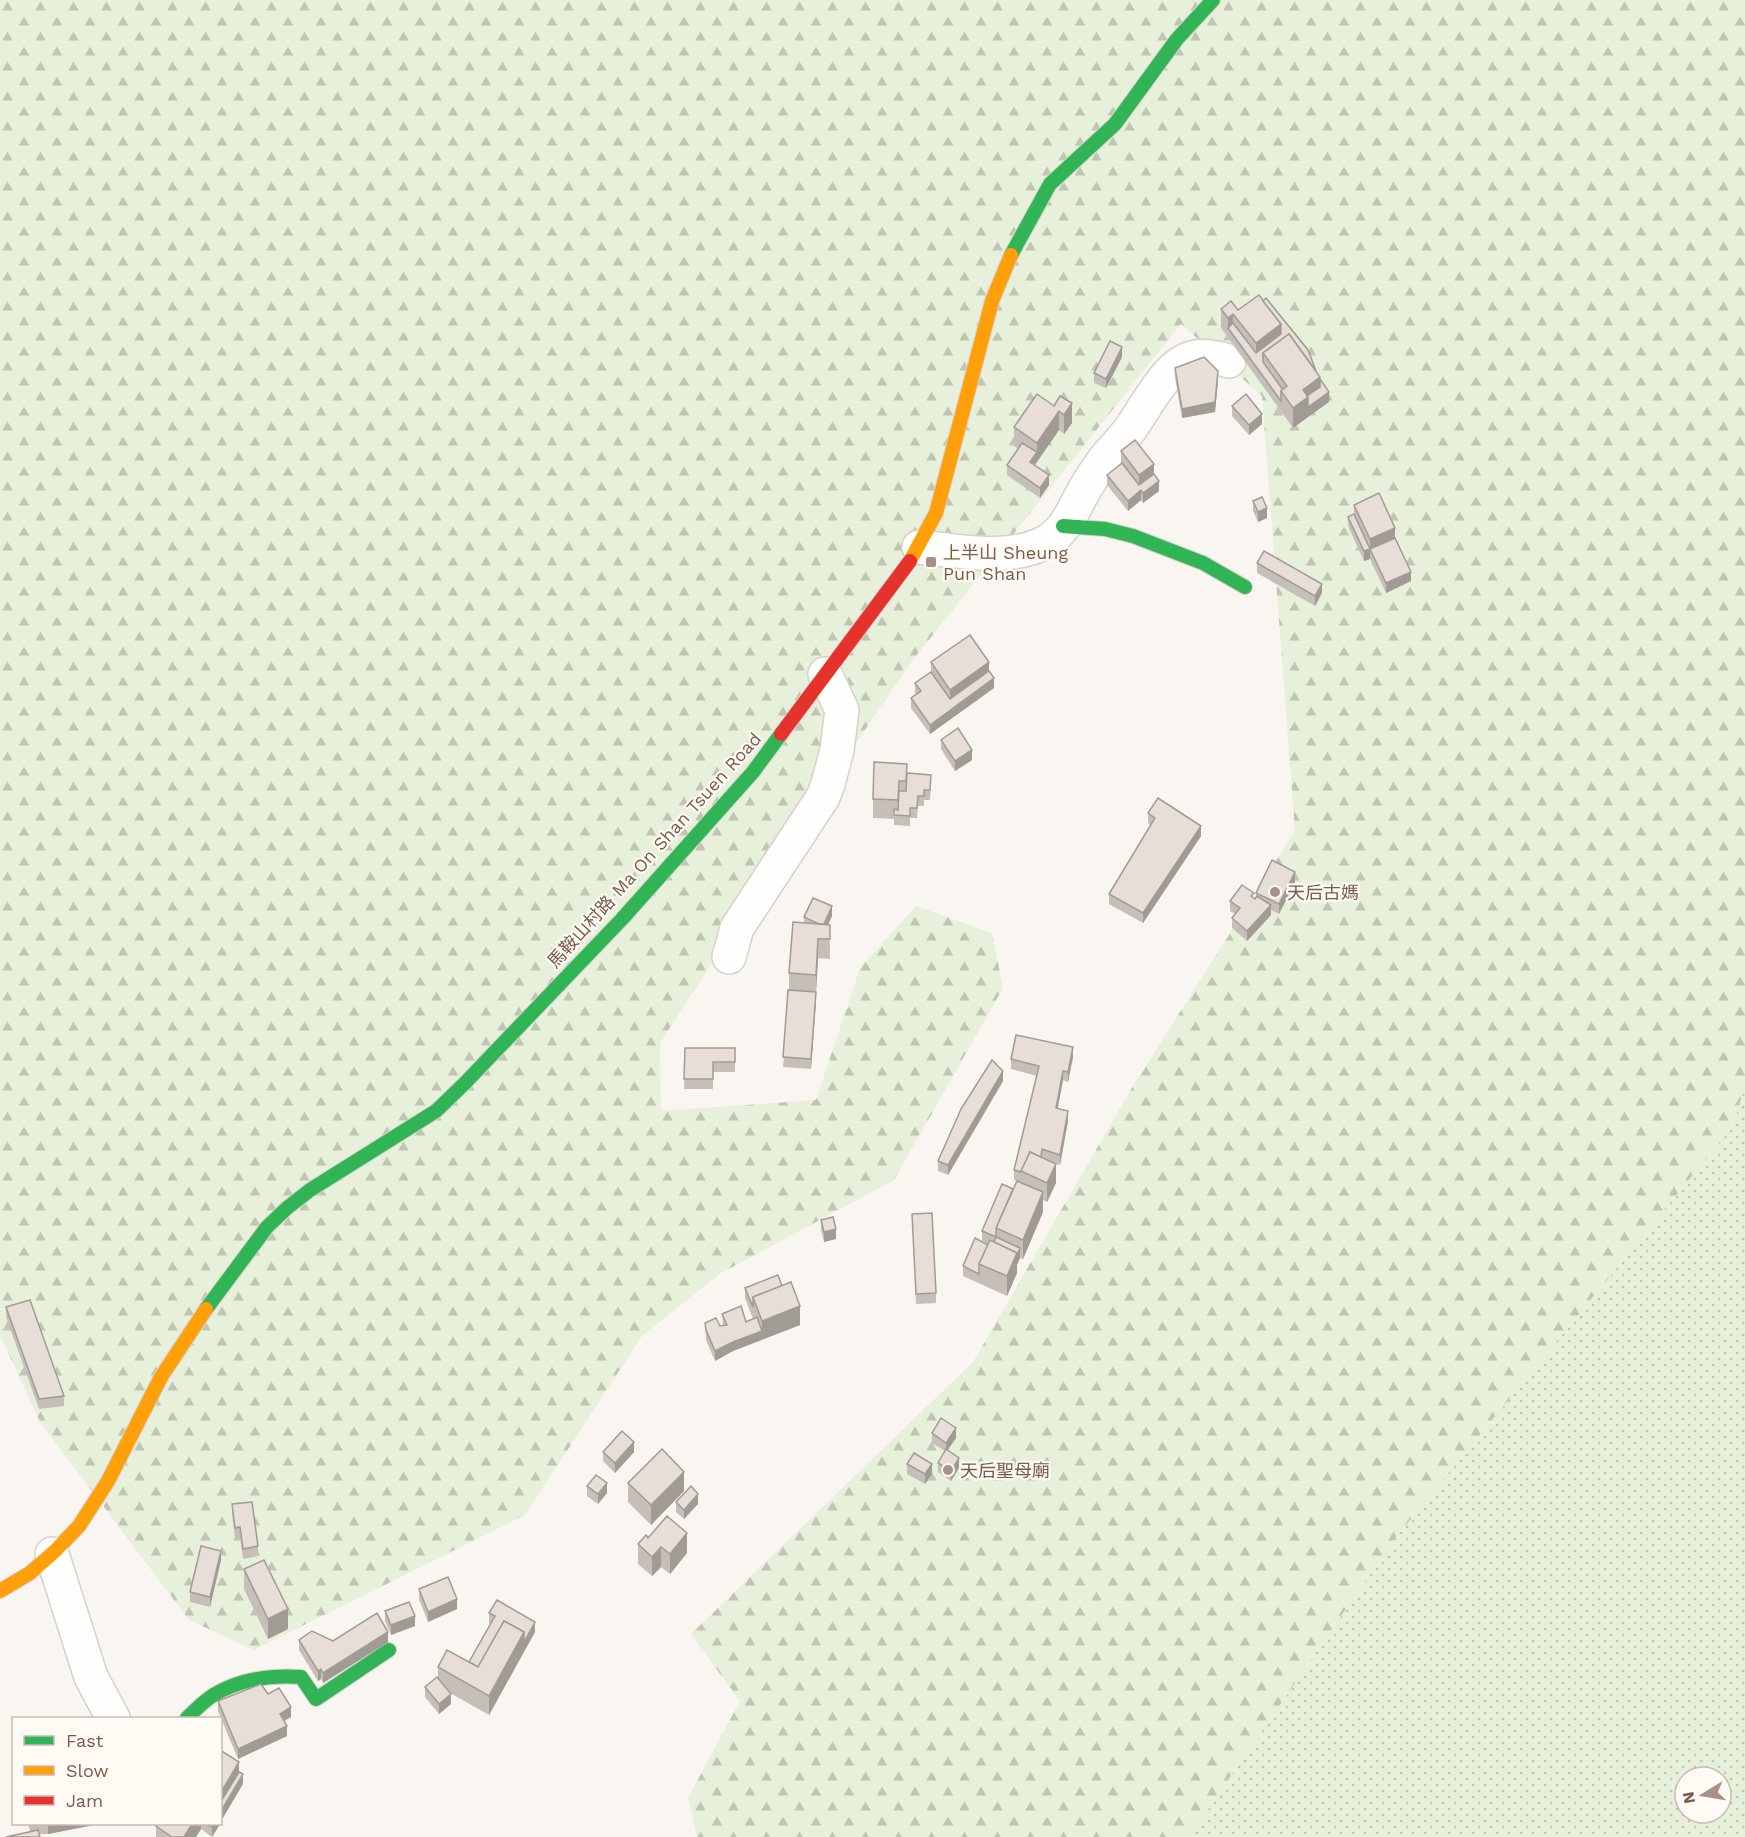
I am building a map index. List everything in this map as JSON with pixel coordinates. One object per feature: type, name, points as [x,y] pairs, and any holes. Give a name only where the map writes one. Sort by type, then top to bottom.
[{"type":"street","name":"馬鞍山村路 Ma On Shan Tsuen Road","points":[[0,1591],[30,1573],[79,1526],[108,1481],[160,1377],[223,1284],[267,1227],[310,1190],[436,1111],[622,919],[753,772],[919,547],[936,513],[992,301],[1008,261],[1050,184],[1115,124],[1177,39],[1214,0]]},
{"type":"street","points":[[919,547],[991,554],[1019,550],[1053,538],[1106,458],[1174,368],[1186,360],[1202,356],[1212,356],[1229,361]]},
{"type":"street","points":[[1063,526],[1105,529],[1133,536],[1203,563],[1245,587]]},
{"type":"street","points":[[729,957],[737,928],[823,796],[828,784],[837,750],[842,710],[825,674]]},
{"type":"street","points":[[52,1554],[91,1677],[112,1717]]},
{"type":"street","points":[[189,1717],[212,1696],[260,1679],[301,1677],[316,1699],[389,1650]]},
{"type":"green space","points":[[0,0],[1745,0],[1745,1086],[1733,1126],[1392,1542],[1189,1837],[697,1837],[688,1798],[740,1701],[691,1634],[973,1362],[1133,1086],[1295,831],[1262,396],[1181,324],[912,661],[828,784],[660,1043],[661,1111],[816,1100],[860,968],[916,906],[992,933],[1003,988],[894,1180],[721,1273],[642,1336],[525,1515],[254,1650],[189,1620],[40,1422],[0,1335]]},
{"type":"green space","points":[[1745,1086],[1745,1837],[1189,1837],[1392,1542],[1733,1126]]},
{"type":"building","points":[[1259,295],[1281,324],[1256,343],[1233,314],[1228,318],[1221,309],[1231,301],[1238,310]]},
{"type":"building","points":[[1266,298],[1308,350],[1316,371],[1289,334],[1263,353],[1263,362],[1283,390],[1281,401],[1228,328],[1233,323],[1256,353],[1281,334],[1281,324],[1263,301]]},
{"type":"building","points":[[1289,334],[1320,377],[1303,390],[1308,397],[1293,408],[1281,391],[1287,386],[1263,353]]},
{"type":"building","points":[[1110,341],[1122,347],[1106,379],[1094,373]]},
{"type":"building","points":[[1204,357],[1218,371],[1215,402],[1182,409],[1175,368]]},
{"type":"building","points":[[1320,379],[1329,392],[1308,407],[1307,396],[1320,387]]},
{"type":"building","points":[[1037,394],[1054,406],[1060,396],[1072,403],[1064,415],[1059,411],[1037,443],[1014,427]]},
{"type":"building","points":[[1246,394],[1262,414],[1249,425],[1232,406]]},
{"type":"building","points":[[1135,440],[1154,464],[1139,475],[1121,451]]},
{"type":"building","points":[[1022,443],[1037,452],[1030,462],[1049,475],[1040,488],[1007,465]]},
{"type":"building","points":[[1122,463],[1139,485],[1154,474],[1159,481],[1143,493],[1141,490],[1128,501],[1107,475]]},
{"type":"building","points":[[1379,493],[1395,528],[1370,539],[1354,505]]},
{"type":"building","points":[[1262,497],[1267,508],[1258,512],[1253,501]]},
{"type":"building","points":[[1354,514],[1370,549],[1364,551],[1348,517]]},
{"type":"building","points":[[1395,538],[1411,572],[1386,583],[1370,549]]},
{"type":"building","points":[[1264,551],[1322,584],[1315,596],[1257,563]]},
{"type":"building","points":[[970,635],[989,662],[950,690],[931,662]]},
{"type":"building","points":[[989,671],[994,678],[930,725],[911,698],[921,691],[915,683],[931,672],[950,699]]},
{"type":"building","points":[[958,728],[972,750],[955,761],[941,740]]},
{"type":"building","points":[[874,762],[907,764],[906,781],[899,781],[898,800],[873,799]]},
{"type":"building","points":[[907,773],[931,775],[930,790],[924,790],[924,796],[918,796],[917,808],[910,808],[910,816],[894,815],[894,809],[898,810],[899,791],[906,791]]},
{"type":"building","points":[[1158,798],[1201,826],[1143,913],[1109,894],[1155,818],[1148,813]]},
{"type":"building","name":"天后古媽","points":[[1272,860],[1295,872],[1279,904],[1256,893]]},
{"type":"building","points":[[1242,885],[1254,893],[1251,896],[1255,899],[1257,896],[1271,905],[1247,931],[1232,918],[1240,908],[1230,901]]},
{"type":"building","points":[[813,898],[832,906],[824,924],[804,917]]},
{"type":"building","points":[[793,922],[830,925],[830,939],[818,939],[816,975],[789,973]]},
{"type":"building","points":[[788,990],[816,992],[811,1059],[783,1057]]},
{"type":"building","points":[[1016,1035],[1073,1047],[1068,1072],[1063,1071],[1056,1108],[1068,1111],[1060,1155],[1042,1149],[1041,1157],[1030,1152],[1021,1172],[1014,1170],[1039,1066],[1011,1059]]},
{"type":"building","points":[[685,1048],[735,1048],[735,1062],[713,1062],[713,1079],[684,1079]]},
{"type":"building","points":[[992,1060],[1003,1071],[948,1165],[938,1161],[961,1109]]},
{"type":"building","points":[[1030,1152],[1056,1164],[1047,1183],[1021,1171]]},
{"type":"building","points":[[1017,1181],[1043,1192],[1023,1240],[996,1228]]},
{"type":"building","points":[[1002,1184],[1013,1189],[996,1228],[996,1237],[982,1231]]},
{"type":"building","points":[[932,1213],[936,1293],[916,1294],[912,1214]]},
{"type":"building","points":[[833,1217],[836,1229],[824,1232],[821,1220]]},
{"type":"building","points":[[996,1237],[1020,1248],[1017,1255],[994,1242]]},
{"type":"building","points":[[975,1238],[988,1245],[979,1264],[979,1274],[963,1266]]},
{"type":"building","points":[[990,1240],[1017,1253],[1007,1276],[979,1264]]},
{"type":"building","points":[[778,1275],[782,1286],[753,1297],[753,1307],[745,1288]]},
{"type":"building","points":[[791,1282],[800,1306],[762,1321],[753,1297]]},
{"type":"building","points":[[30,1300],[64,1396],[39,1399],[6,1307]]},
{"type":"building","points":[[741,1306],[746,1322],[757,1317],[762,1331],[715,1351],[705,1323],[716,1318],[720,1326],[727,1325],[722,1314]]},
{"type":"building","points":[[941,1418],[956,1428],[946,1443],[932,1433]]},
{"type":"building","points":[[622,1431],[634,1442],[615,1463],[603,1452]]},
{"type":"building","points":[[662,1449],[684,1472],[651,1505],[628,1483]]},
{"type":"building","points":[[946,1449],[959,1458],[951,1471],[938,1463]]},
{"type":"building","points":[[914,1453],[932,1464],[925,1474],[907,1464]]},
{"type":"building","points":[[596,1475],[607,1483],[598,1494],[587,1486]]},
{"type":"building","points":[[691,1486],[698,1494],[684,1510],[676,1502]]},
{"type":"building","points":[[252,1502],[258,1546],[243,1549],[240,1527],[235,1528],[232,1504]]},
{"type":"building","points":[[667,1516],[687,1533],[670,1554],[661,1547],[652,1557],[638,1544],[646,1535],[648,1538]]},
{"type":"building","points":[[201,1546],[221,1551],[210,1597],[190,1592]]},
{"type":"building","points":[[264,1560],[288,1609],[268,1619],[244,1569]]},
{"type":"building","points":[[448,1577],[457,1599],[428,1612],[419,1589]]},
{"type":"building","points":[[497,1600],[535,1622],[524,1642],[524,1632],[504,1621],[478,1667],[469,1662],[495,1616],[489,1613]]},
{"type":"building","points":[[409,1602],[415,1616],[391,1625],[385,1611]]},
{"type":"building","points":[[377,1613],[388,1632],[323,1673],[321,1669],[318,1671],[299,1640],[312,1631],[333,1641]]},
{"type":"building","points":[[504,1621],[524,1632],[489,1696],[438,1667],[447,1650],[478,1667]]},
{"type":"building","points":[[437,1677],[451,1694],[439,1704],[425,1687]]},
{"type":"building","points":[[261,1684],[268,1694],[279,1688],[291,1707],[280,1714],[287,1726],[238,1749],[218,1701]]},
{"type":"building","points":[[222,1751],[239,1762],[222,1791]]},
{"type":"building","points":[[239,1772],[243,1774],[222,1810],[222,1800]]},
{"type":"building","points":[[191,1825],[184,1837],[172,1837],[156,1826]]},
{"type":"building","points":[[38,1830],[40,1837],[6,1837]]},
{"type":"traffic: fast","points":[[1011,255],[1050,184],[1115,124],[1177,39],[1213,0]]},
{"type":"traffic: fast","points":[[1063,526],[1105,529],[1133,536],[1203,563],[1245,587]]},
{"type":"traffic: fast","points":[[206,1309],[267,1227],[287,1208],[310,1190],[436,1111],[465,1083],[622,919],[753,772],[781,734]]},
{"type":"traffic: fast","points":[[188,1717],[205,1701],[222,1690],[255,1679],[301,1677],[316,1699],[389,1650]]},
{"type":"traffic: slow","points":[[910,561],[936,513],[992,301],[1011,255]]},
{"type":"traffic: slow","points":[[0,1591],[30,1573],[79,1526],[108,1481],[161,1377],[206,1309]]},
{"type":"traffic: jam","points":[[781,734],[910,561]]},
{"type":"place","name":"上半山 Sheung Pun Shan","points":[[931,562]]},
{"type":"place","name":"天后古媽","points":[[1275,892]]},
{"type":"place","name":"天后聖母廟","points":[[948,1470]]}]
